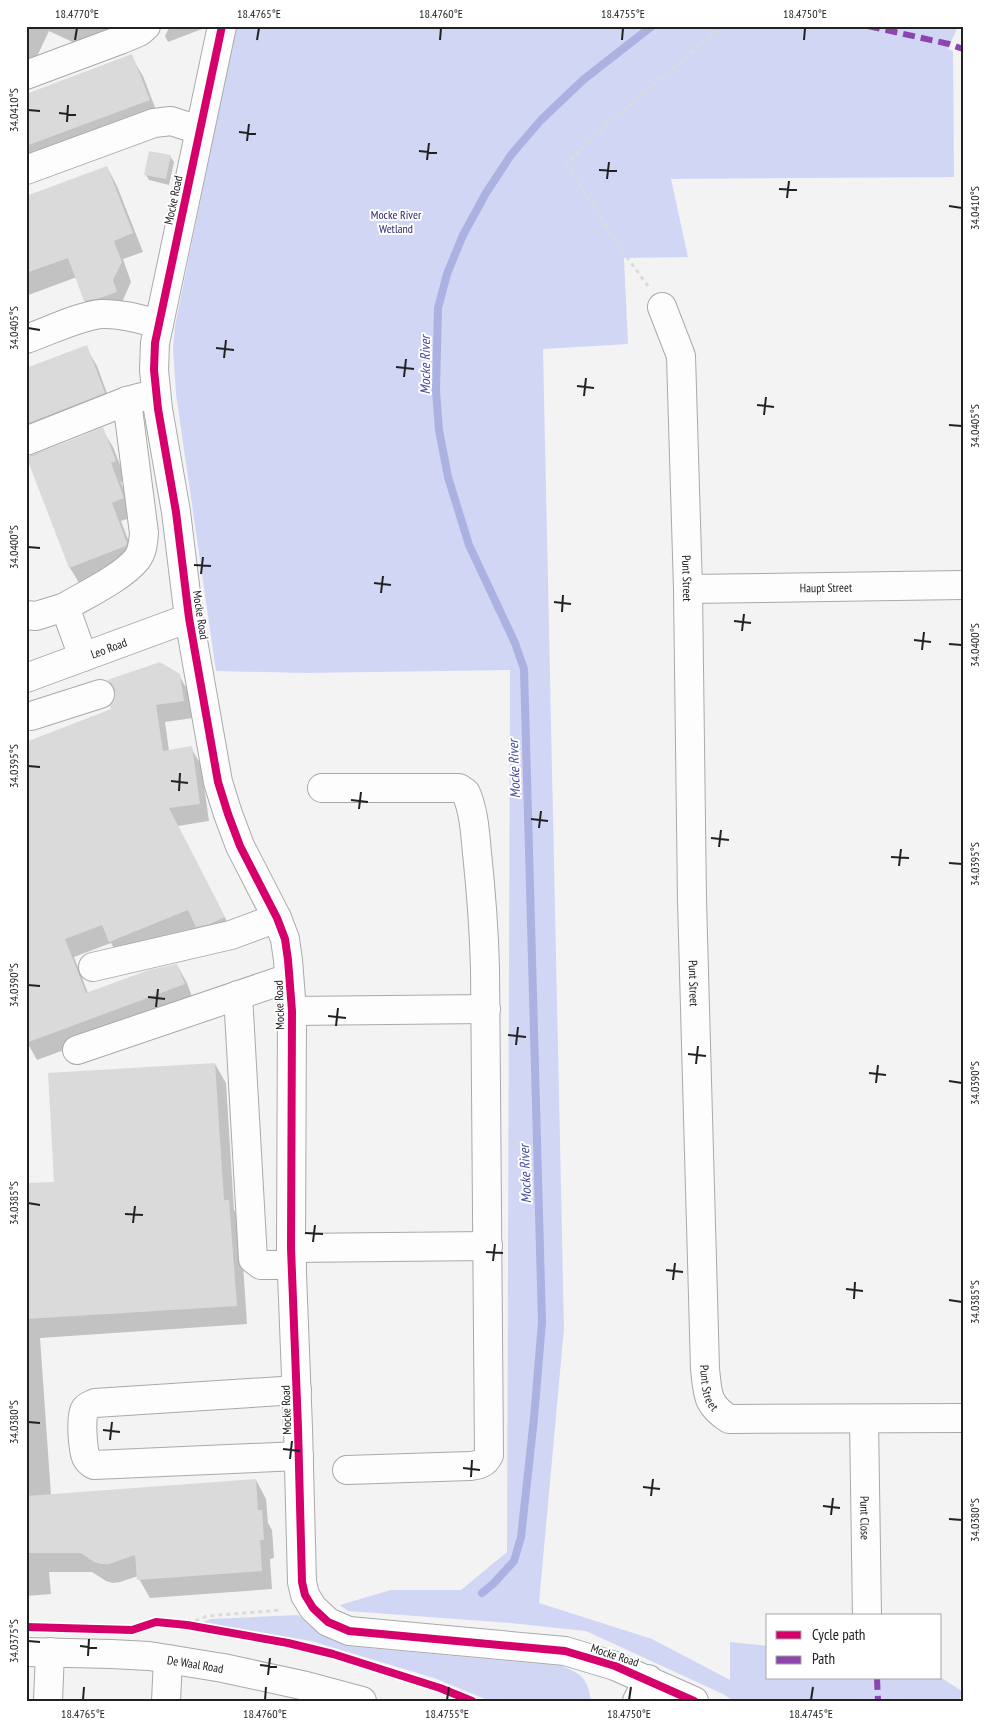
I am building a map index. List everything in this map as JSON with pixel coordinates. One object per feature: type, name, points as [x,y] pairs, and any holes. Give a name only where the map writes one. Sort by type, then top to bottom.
[{"type":"street","points":[[26,75],[120,40],[139,32],[146,26]]},
{"type":"street","name":"Mocke Road","points":[[222,26],[155,343],[154,370],[156,396],[176,512],[189,618],[218,782],[240,846],[277,918],[285,939],[292,1012],[292,1256],[302,1582],[305,1595],[313,1608],[328,1622],[349,1631],[565,1651],[616,1666],[642,1690],[694,1701]]},
{"type":"street","points":[[26,170],[154,123],[171,121],[199,130]]},
{"type":"street","name":"Punt Street","points":[[662,307],[681,356],[688,589],[692,910],[705,1369],[708,1396],[716,1411],[729,1419],[864,1420],[963,1418]]},
{"type":"street","points":[[26,339],[100,314],[121,315],[159,324]]},
{"type":"street","points":[[26,441],[127,401],[140,397],[156,396]]},
{"type":"street","points":[[26,614],[36,616],[65,608],[117,576],[136,559],[142,549],[144,533],[127,401]]},
{"type":"street","name":"Haupt Street","points":[[688,589],[963,585]]},
{"type":"street","points":[[65,608],[83,657]]},
{"type":"street","name":"Leo Road","points":[[26,678],[189,618]]},
{"type":"street","points":[[28,712],[100,694]]},
{"type":"street","points":[[322,788],[458,788],[466,793],[473,818],[483,904],[488,1246],[489,1446],[487,1460],[470,1466],[347,1470]]},
{"type":"street","points":[[93,967],[231,935],[277,918]]},
{"type":"street","points":[[77,1050],[289,978]]},
{"type":"street","points":[[238,995],[253,1260],[260,1265],[292,1256],[488,1246]]},
{"type":"street","points":[[292,1012],[486,1009]]},
{"type":"street","points":[[297,1390],[95,1403],[87,1406],[83,1411],[82,1418],[85,1455],[88,1462],[94,1466],[299,1456]]},
{"type":"street","name":"Punt Close","points":[[864,1420],[868,1614]]},
{"type":"street","points":[[38,1652],[48,1701]]},
{"type":"street","name":"De Waal Road","points":[[38,1652],[111,1654],[168,1659],[223,1668],[307,1693],[362,1701]]},
{"type":"street","points":[[166,1701],[168,1659]]},
{"type":"path","points":[[662,307],[621,249],[567,164],[607,124],[723,26]]},
{"type":"path","points":[[187,1625],[206,1616],[313,1608]]},
{"type":"green space","name":"Mocke River Wetland","points":[[236,26],[958,26],[948,49],[953,51],[954,177],[671,179],[688,257],[624,258],[628,344],[543,349],[564,1328],[539,1603],[652,1639],[730,1680],[730,1642],[766,1646],[766,1680],[942,1680],[942,1678],[963,1692],[959,1701],[734,1701],[723,1694],[586,1631],[510,1623],[348,1611],[340,1605],[391,1590],[461,1590],[507,1552],[510,670],[306,673],[216,671],[176,394],[173,348],[175,326]]},
{"type":"green space","points":[[298,1615],[321,1633],[347,1646],[562,1666],[583,1678],[588,1687],[591,1701],[490,1701],[434,1678],[311,1641],[203,1622],[210,1619]]},
{"type":"building","points":[[132,54],[150,100],[26,146],[26,94]]},
{"type":"building","points":[[149,151],[171,155],[166,179],[144,175]]},
{"type":"building","points":[[107,166],[133,233],[114,241],[122,262],[113,280],[117,292],[84,301],[68,258],[26,273],[26,196]]},
{"type":"building","points":[[87,345],[105,393],[26,424],[26,368]]},
{"type":"building","points":[[103,427],[116,461],[111,463],[124,498],[112,503],[127,543],[126,546],[69,568],[26,456],[32,456]]},
{"type":"building","points":[[160,662],[180,674],[184,701],[156,705],[163,751],[192,746],[200,804],[169,808],[225,917],[210,924],[196,927],[188,910],[109,942],[102,925],[65,939],[86,993],[149,970],[177,964],[185,984],[26,1043],[26,742],[111,709],[110,706],[115,697],[115,690],[107,680]]},
{"type":"building","points":[[215,1063],[224,1200],[229,1200],[237,1306],[26,1319],[26,1183],[54,1182],[48,1073]]},
{"type":"building","points":[[256,1479],[258,1510],[262,1510],[264,1540],[260,1540],[262,1571],[137,1580],[135,1555],[109,1564],[101,1564],[94,1562],[81,1553],[26,1553],[26,1496]]},
{"type":"waterway","name":"Mocke River","points":[[482,1593],[514,1561],[521,1537],[542,1322],[524,669],[515,643],[469,545],[448,477],[439,430],[436,391],[438,308],[447,274],[463,235],[486,193],[511,155],[541,120],[583,80],[652,26]]},
{"type":"marked path","points":[[868,26],[949,44],[963,49]]},
{"type":"marked path","points":[[877,1680],[878,1701]]},
{"type":"cycle path","points":[[222,26],[155,343],[154,370],[158,409],[176,512],[189,618],[218,782],[240,846],[277,918],[285,939],[288,960],[292,1011],[291,1248],[302,1582],[305,1595],[313,1608],[328,1622],[349,1631],[565,1651],[615,1666],[694,1701]]},
{"type":"cycle path","points":[[26,1627],[132,1630],[156,1622],[187,1625],[288,1643],[333,1654],[440,1688],[472,1701]]}]
